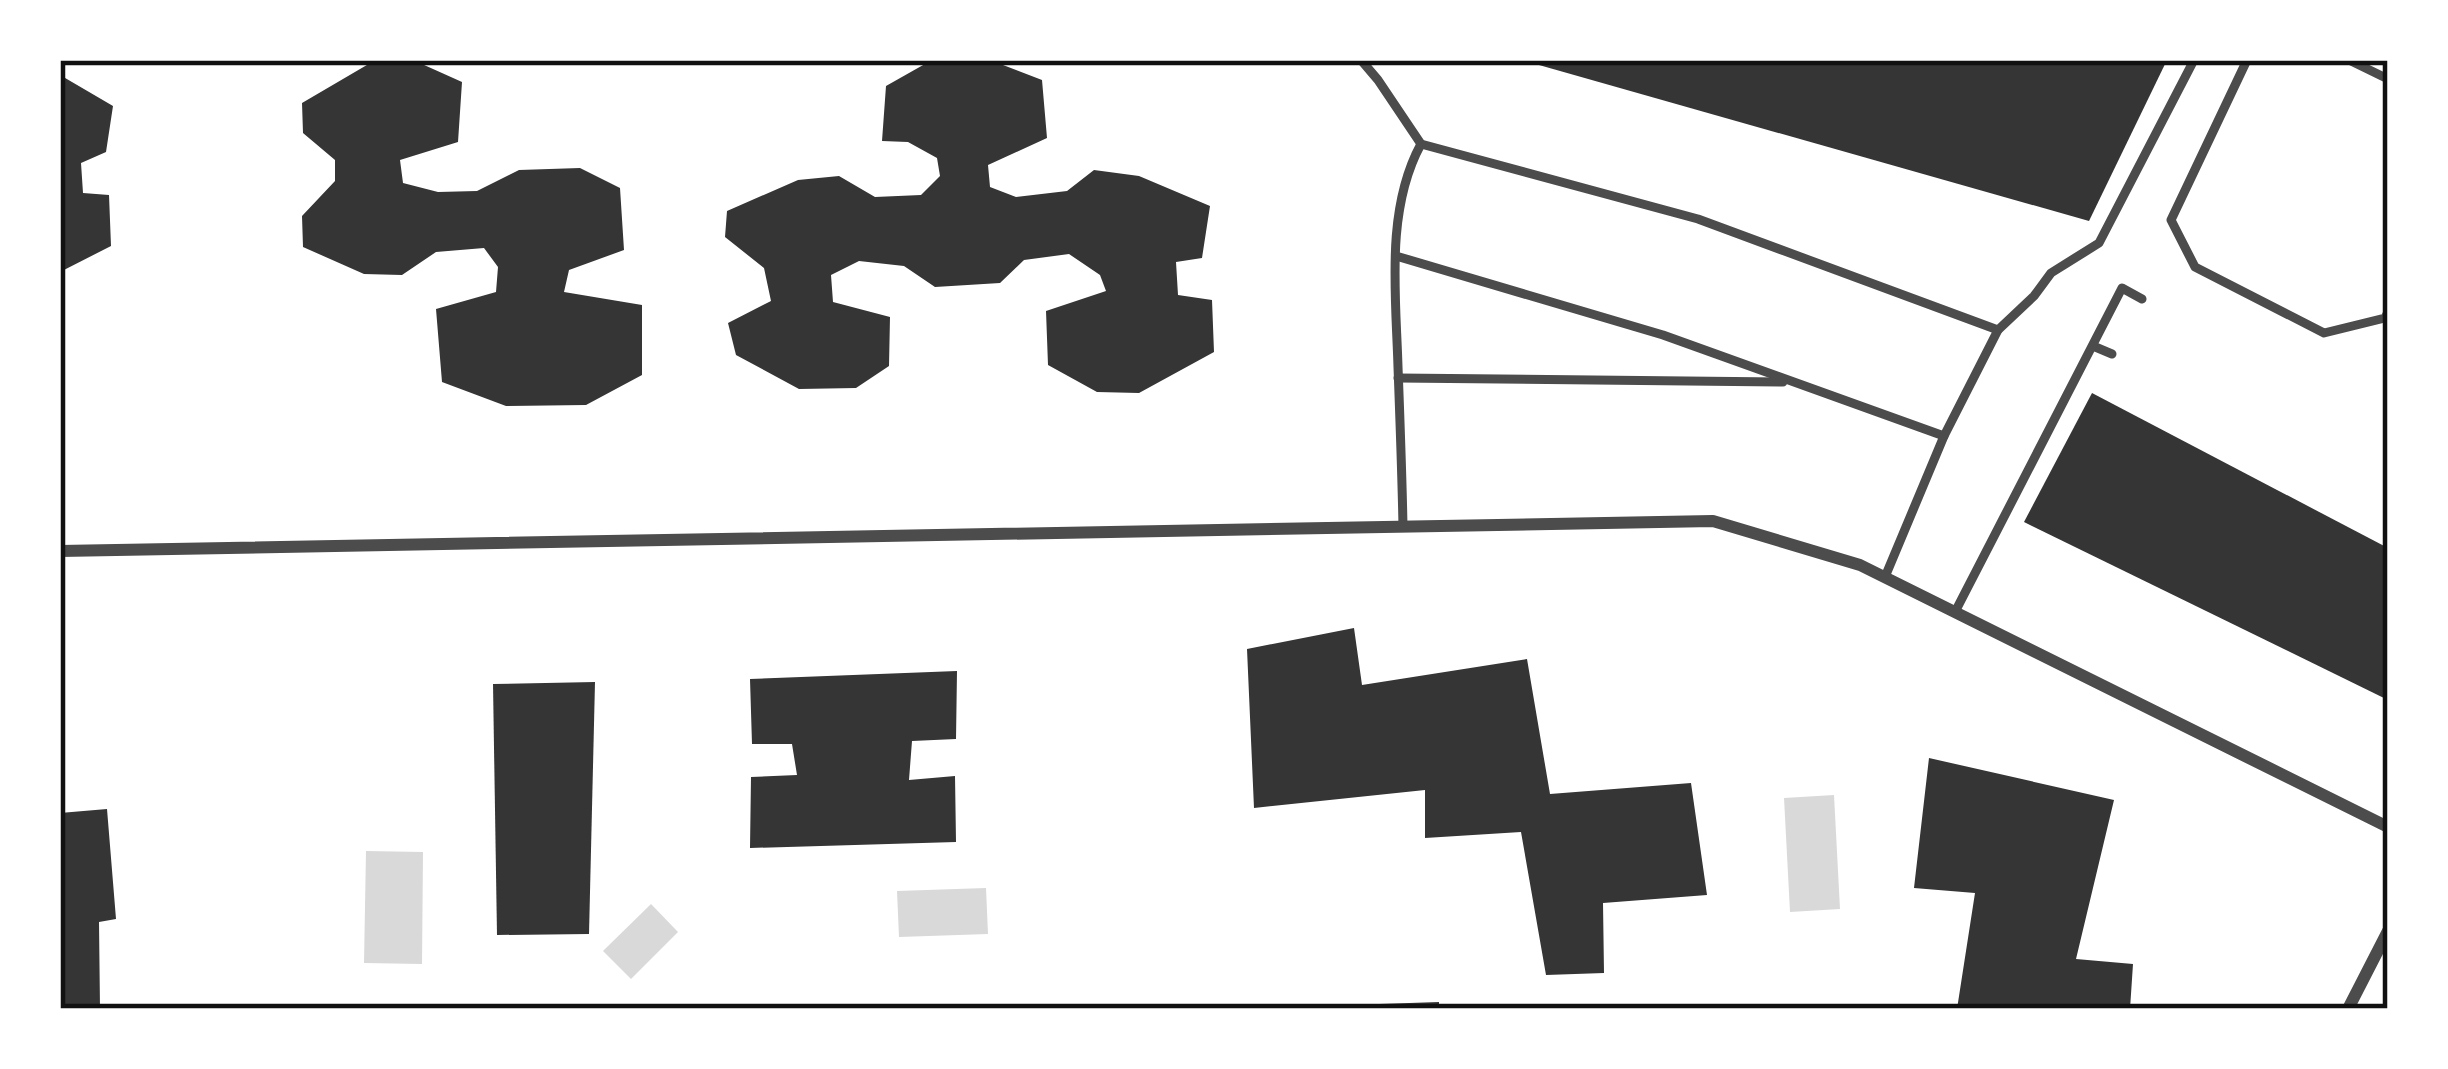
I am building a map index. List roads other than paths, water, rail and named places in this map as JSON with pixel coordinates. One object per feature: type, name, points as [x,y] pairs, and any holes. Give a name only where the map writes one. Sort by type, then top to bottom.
[{"type":"street","points":[[60,551],[1713,521],[1860,565],[2388,827]]},
{"type":"street","points":[[2348,1009],[2388,931]]},
{"type":"lane","points":[[1361,60],[1421,144],[1698,219],[1998,330]]},
{"type":"lane","points":[[1886,577],[1944,436],[1998,330],[2051,273],[2099,243],[2194,60]]},
{"type":"lane","points":[[2247,60],[2171,220],[2195,267],[2324,333],[2385,318],[2388,312]]},
{"type":"lane","points":[[2349,60],[2388,79]]},
{"type":"lane","points":[[1403,526],[1396,256],[1401,204],[1411,162],[1421,144]]},
{"type":"lane","points":[[1396,256],[1663,335],[1944,436]]},
{"type":"lane","points":[[1955,612],[2122,288],[2142,298]]},
{"type":"lane","points":[[2092,346],[2112,354]]},
{"type":"lane","points":[[1399,378],[1795,382]]}]
